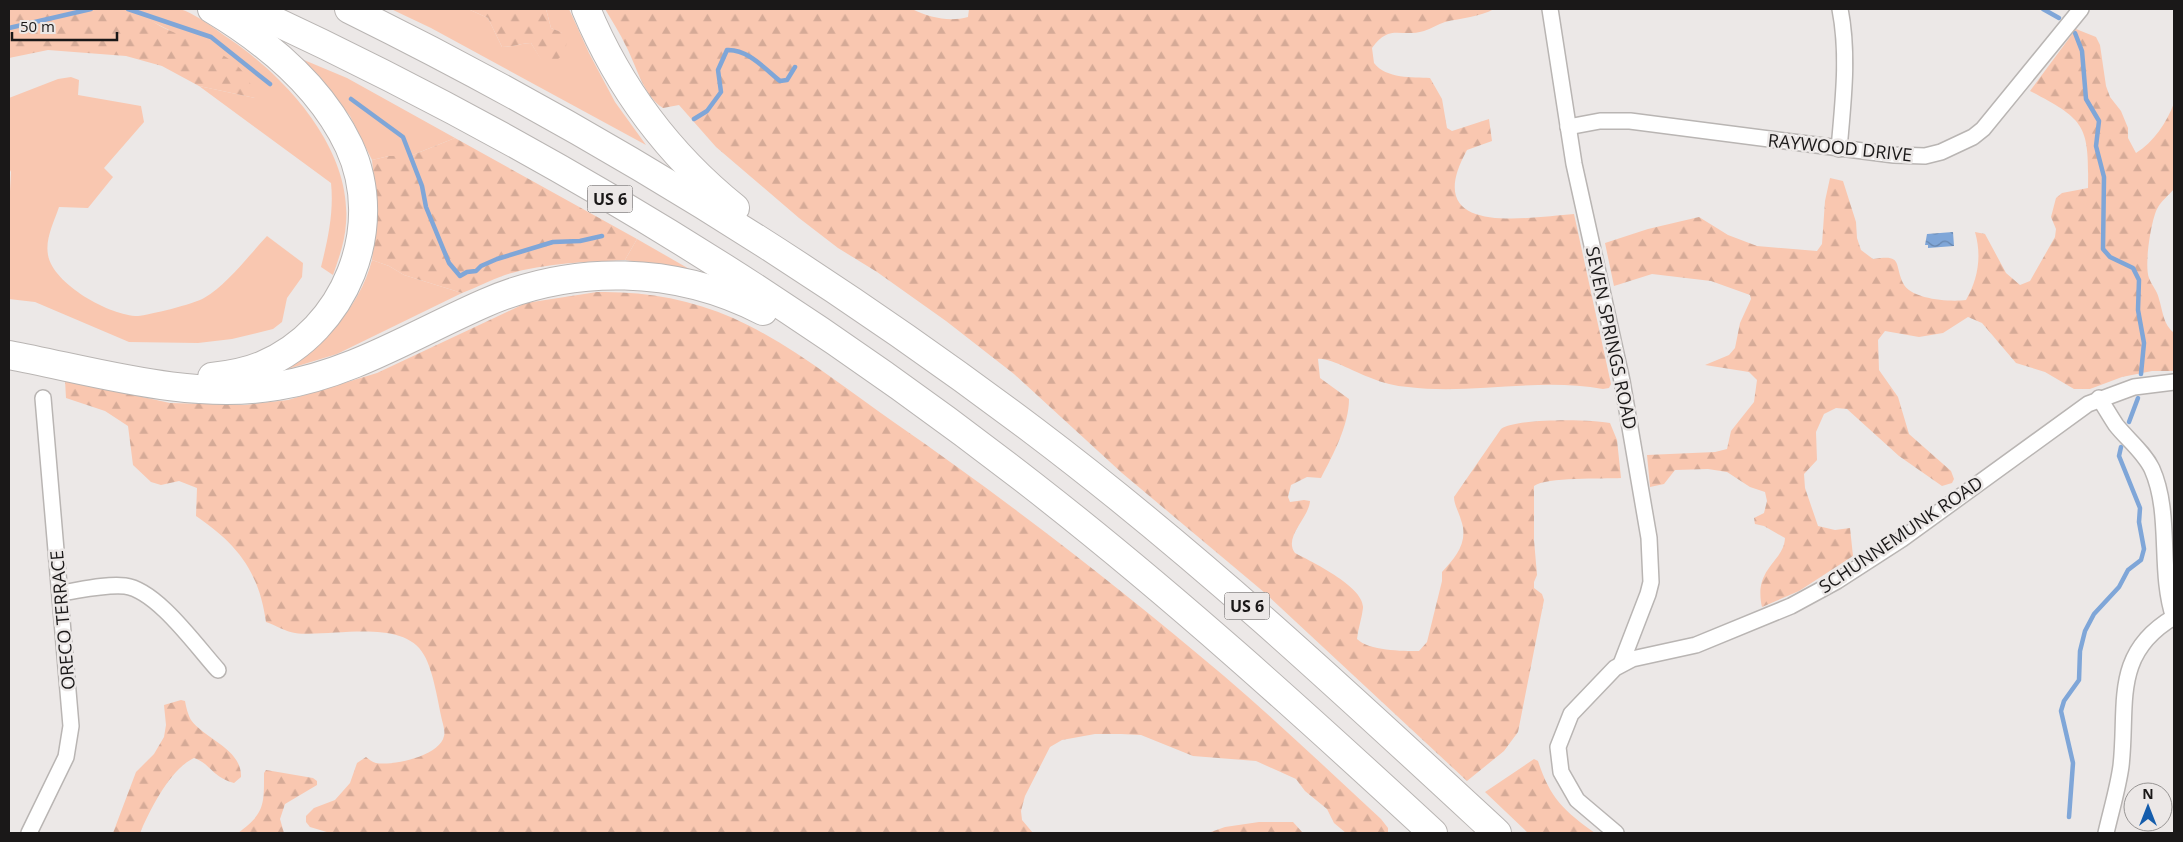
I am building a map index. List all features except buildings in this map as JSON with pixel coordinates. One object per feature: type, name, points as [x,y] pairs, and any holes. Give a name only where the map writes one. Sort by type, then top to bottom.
[{"type":"highway","points":[[16,350],[182,377],[209,378],[239,373],[270,361],[298,343],[319,325],[342,292],[358,255],[363,214],[361,185],[348,144],[331,114],[306,83],[288,65],[252,35],[212,9]]},
{"type":"highway","name":"US 6","points":[[249,9],[424,96],[608,198],[825,335],[950,423],[1086,528],[1268,681],[1433,833]]},
{"type":"highway","name":"US 6","points":[[349,9],[485,78],[651,173],[868,312],[1033,431],[1195,560],[1272,627],[1496,833]]},
{"type":"highway","points":[[586,9],[615,72],[641,111],[683,161],[721,196],[830,277],[868,312]]},
{"type":"highway","points":[[16,350],[188,388],[226,390],[268,388],[312,379],[348,367],[484,303],[520,289],[577,277],[634,275],[671,279],[740,300],[804,335],[856,372],[950,423]]},
{"type":"street","name":"SEVEN SPRINGS ROAD","points":[[1550,9],[1574,164],[1622,381],[1649,538],[1651,582],[1621,664]]},
{"type":"street","points":[[1839,148],[1845,86],[1845,41],[1840,9]]},
{"type":"street","name":"RAYWOOD DRIVE","points":[[1568,126],[1600,121],[1630,121],[1910,156],[1941,152],[1961,144],[1983,129],[2081,9]]},
{"type":"street","name":"SCHUNNEMUNK ROAD","points":[[1616,833],[1577,800],[1561,772],[1558,747],[1560,737],[1571,714],[1584,698],[1621,664],[1643,656],[1696,645],[1791,606],[1829,585],[1902,539],[2088,404],[2099,398],[2134,387],[2174,382]]},
{"type":"street","name":"ORECO TERRACE","points":[[29,833],[62,768],[69,740],[71,710],[43,398]]},
{"type":"street","points":[[2099,398],[2115,424],[2141,453],[2152,469],[2162,514],[2164,565],[2174,618],[2156,628],[2142,642],[2133,658],[2126,685],[2121,766],[2106,833]]},
{"type":"street","points":[[60,592],[124,586],[144,593],[168,614],[218,670]]},
{"type":"green space","points":[[174,8],[199,18],[253,56],[294,96],[312,119],[327,143],[339,169],[345,196],[346,223],[333,275],[321,267],[331,215],[331,183],[199,86],[255,98],[169,30],[147,19],[137,9]]},
{"type":"green space","points":[[9,9],[137,9],[151,21],[222,54],[237,65],[248,80],[255,98],[199,86],[162,66],[126,56],[48,50],[9,58]]},
{"type":"green space","points":[[391,9],[468,9],[488,18],[502,47],[531,43],[541,59],[562,33],[551,28],[546,9],[569,9],[589,53],[615,102],[646,145],[431,28]]},
{"type":"green space","points":[[468,9],[546,9],[551,28],[563,33],[567,41],[564,52],[551,63],[541,60],[531,43],[502,47],[488,18]]},
{"type":"green space","points":[[605,9],[912,9],[933,17],[954,19],[968,17],[969,9],[1494,9],[1477,16],[1445,22],[1416,33],[1390,33],[1378,40],[1372,48],[1374,63],[1385,72],[1393,75],[1430,78],[1442,99],[1447,128],[1452,131],[1489,119],[1492,141],[1467,150],[1456,178],[1456,197],[1467,210],[1484,216],[1506,218],[1574,214],[1611,384],[1609,388],[1603,389],[1555,385],[1456,389],[1408,387],[1380,381],[1336,363],[1318,359],[1320,378],[1349,399],[1346,419],[1340,440],[1321,478],[1307,477],[1291,485],[1288,497],[1290,502],[1310,501],[1306,514],[1294,534],[1292,547],[1295,553],[1324,568],[1346,583],[1361,600],[1363,608],[1357,639],[1362,643],[1377,648],[1419,651],[1427,642],[1442,581],[1442,572],[1460,549],[1462,542],[1463,528],[1454,497],[1501,429],[1509,425],[1537,421],[1571,420],[1610,423],[1617,440],[1621,478],[1550,481],[1534,486],[1534,540],[1537,575],[1534,588],[1542,594],[1544,600],[1518,732],[1504,751],[1467,781],[1265,593],[1122,473],[1014,374],[946,321],[877,272],[838,248],[799,218],[716,147],[679,105],[663,108],[656,102],[645,88],[624,41]]},
{"type":"green space","points":[[2076,29],[2096,37],[2100,45],[2106,86],[2110,97],[2121,111],[2128,128],[2128,138],[2136,153],[2149,143],[2159,131],[2174,103],[2174,189],[2160,203],[2157,209],[2149,244],[2147,264],[2149,278],[2158,296],[2165,322],[2174,333],[2174,371],[2152,371],[2122,377],[2090,389],[2074,389],[2045,372],[2016,363],[1982,323],[1968,317],[1943,333],[1919,337],[1885,331],[1878,340],[1879,370],[1898,397],[1909,434],[1951,471],[1954,479],[1952,483],[1942,486],[1899,456],[1847,409],[1836,408],[1824,414],[1816,432],[1817,460],[1804,474],[1805,488],[1818,526],[1835,530],[1850,528],[1853,556],[1799,591],[1762,607],[1760,594],[1765,574],[1780,553],[1785,538],[1764,526],[1755,524],[1754,518],[1764,513],[1767,501],[1765,492],[1750,487],[1727,472],[1708,469],[1675,470],[1664,484],[1650,487],[1647,455],[1715,452],[1727,449],[1731,431],[1754,402],[1757,380],[1749,372],[1705,365],[1729,355],[1735,348],[1740,323],[1751,299],[1750,295],[1711,281],[1652,274],[1614,286],[1605,243],[1648,229],[1699,217],[1728,235],[1757,246],[1817,251],[1822,244],[1825,201],[1830,178],[1843,181],[1856,222],[1857,238],[1861,250],[1873,259],[1893,259],[1896,262],[1903,283],[1907,289],[1914,293],[1932,299],[1966,300],[1978,267],[1975,232],[1985,234],[2006,273],[2020,285],[2030,281],[2055,237],[2056,229],[2051,217],[2056,198],[2062,193],[2088,188],[2087,151],[2085,138],[2080,127],[2063,110],[2030,91]]},
{"type":"green space","points":[[304,60],[347,78],[455,138],[410,156],[389,156],[372,160],[350,116]]},
{"type":"green space","points":[[71,77],[79,80],[78,95],[141,106],[144,122],[104,168],[113,177],[88,208],[59,207],[50,231],[47,249],[52,266],[60,277],[84,296],[113,311],[126,315],[144,315],[182,306],[204,298],[229,278],[267,236],[303,263],[302,277],[287,298],[282,322],[273,329],[232,339],[198,343],[129,342],[35,302],[9,299],[11,172],[9,168],[9,98],[58,79]]},
{"type":"green space","points":[[455,138],[637,239],[625,260],[565,264],[519,271],[494,279],[462,293],[404,275],[389,266],[372,260],[377,213],[372,160],[389,156],[410,156]]},
{"type":"green space","points":[[637,239],[691,270],[625,260]]},
{"type":"green space","points":[[372,260],[389,266],[404,275],[462,293],[337,354],[278,372],[309,351],[337,325],[358,295]]},
{"type":"green space","points":[[597,292],[649,295],[683,301],[717,311],[754,328],[796,353],[1022,514],[1144,610],[1224,676],[1284,729],[1381,819],[1388,828],[1388,833],[1346,833],[1334,823],[1327,809],[1305,791],[1296,779],[1256,761],[1193,756],[1141,735],[1121,734],[1095,734],[1062,740],[1050,747],[1025,796],[1021,811],[1022,820],[1033,833],[330,833],[310,827],[306,822],[306,816],[314,808],[335,800],[350,783],[357,763],[366,757],[376,763],[384,764],[404,761],[425,754],[441,743],[444,727],[433,679],[424,655],[414,643],[400,636],[365,632],[295,633],[266,622],[258,588],[244,560],[223,537],[196,516],[197,488],[179,481],[161,485],[151,482],[133,465],[128,426],[105,411],[66,398],[65,380],[170,403],[244,405],[288,400],[377,373],[526,303]]},
{"type":"green space","points":[[181,700],[185,701],[190,718],[197,727],[222,745],[236,759],[240,767],[241,777],[234,783],[216,774],[194,758],[185,763],[169,780],[155,802],[140,833],[113,833],[136,772],[154,754],[164,737],[166,725],[164,705]]},
{"type":"green space","points":[[1534,759],[1538,761],[1548,785],[1559,803],[1595,833],[1528,833],[1485,792]]},
{"type":"green space","points":[[266,770],[313,778],[317,781],[317,785],[285,804],[280,819],[284,833],[238,833],[253,820],[261,808],[264,793],[264,773]]},
{"type":"green space","points":[[1259,822],[1293,822],[1303,833],[1208,833],[1225,827]]},
{"type":"water","points":[[1953,232],[1954,246],[1928,248],[1928,245],[1925,245],[1927,234]]},
{"type":"waterway","points":[[9,28],[91,9]]},
{"type":"waterway","points":[[128,9],[211,37],[270,84]]},
{"type":"waterway","points":[[2043,9],[2059,18]]},
{"type":"waterway","points":[[2075,33],[2082,51],[2086,99],[2099,121],[2096,146],[2104,177],[2103,249],[2110,257],[2133,268],[2139,280],[2138,310],[2144,343],[2141,374]]},
{"type":"waterway","points":[[694,119],[707,111],[721,92],[718,70],[727,50],[749,56],[780,81],[787,80],[795,67]]},
{"type":"waterway","points":[[351,99],[403,137],[422,186],[426,207],[449,263],[460,276],[467,272],[476,271],[481,266],[497,259],[553,242],[580,241],[602,236]]},
{"type":"waterway","points":[[2129,422],[2138,398]]},
{"type":"waterway","points":[[2069,817],[2073,763],[2061,711],[2064,701],[2079,680],[2080,651],[2085,631],[2094,614],[2119,587],[2128,570],[2141,560],[2144,549],[2139,522],[2140,508],[2119,456],[2121,447]]}]
